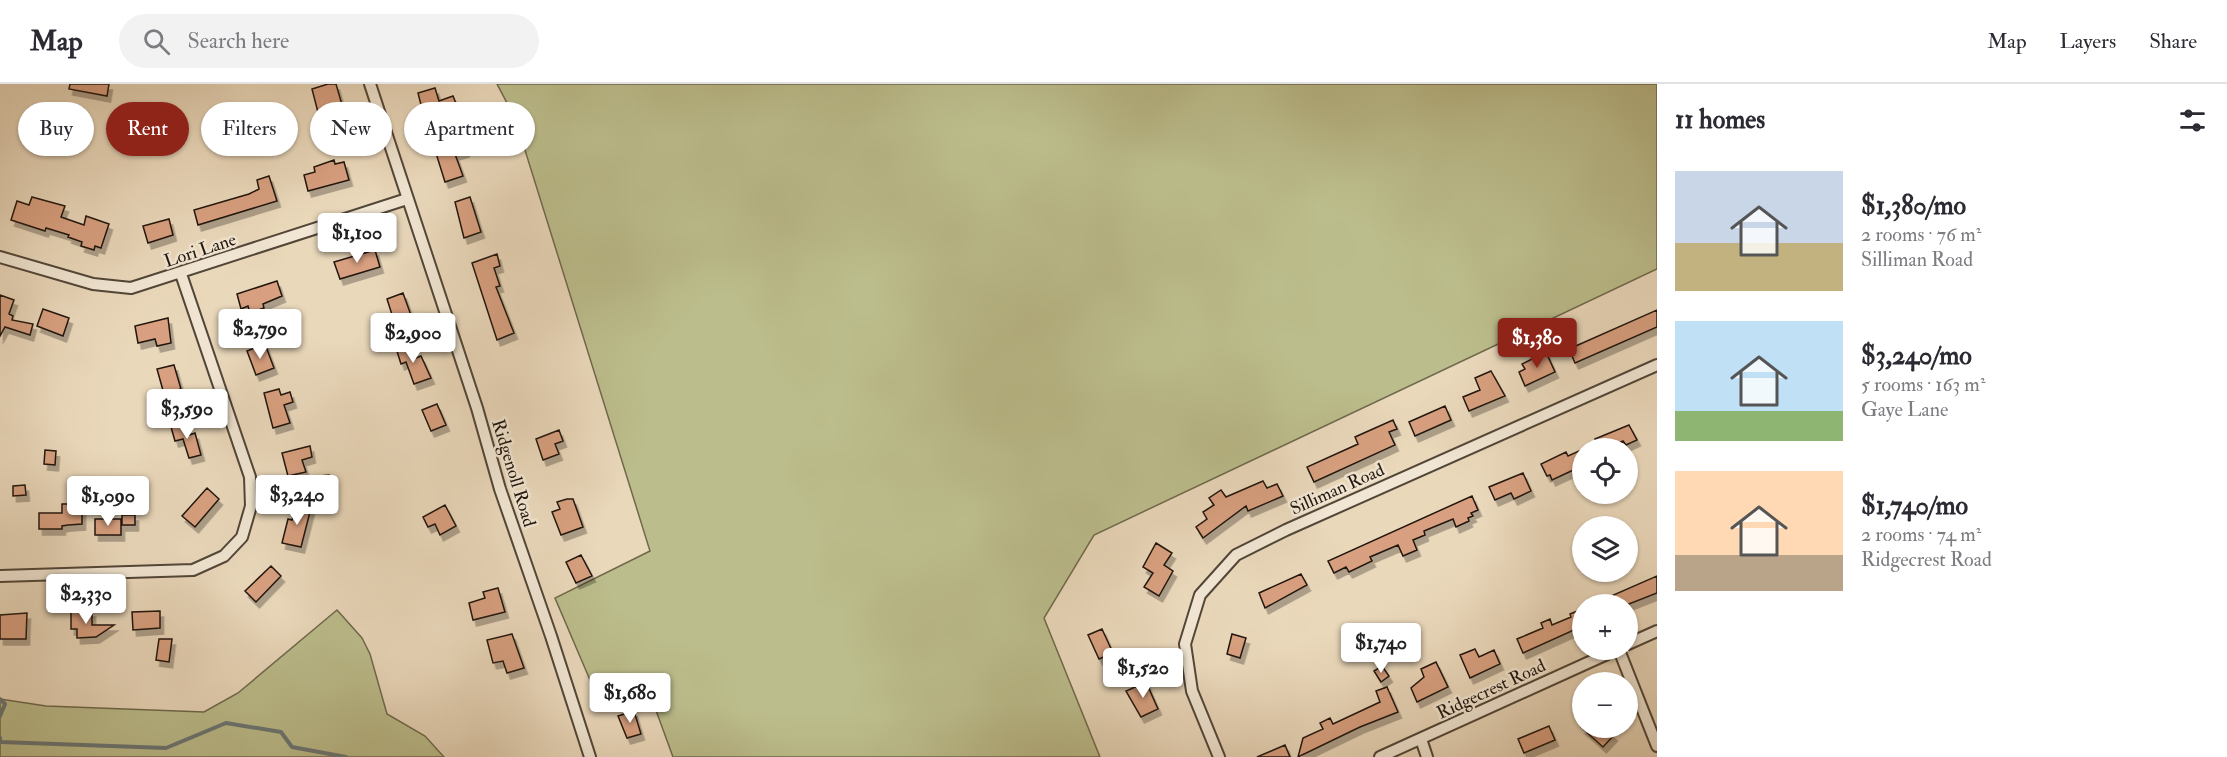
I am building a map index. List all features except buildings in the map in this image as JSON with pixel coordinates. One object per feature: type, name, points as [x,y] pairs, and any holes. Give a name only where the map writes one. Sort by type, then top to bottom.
[{"type":"street","name":"Ridgenoll Road","points":[[370,84],[590,757]]},
{"type":"street","name":"Lori Lane","points":[[0,257],[93,284],[131,288],[181,274],[407,199]]},
{"type":"street","points":[[0,576],[193,570],[224,556],[242,537],[251,506],[250,477],[181,274]]},
{"type":"street","name":"Silliman Road","points":[[1219,757],[1192,691],[1185,644],[1200,594],[1236,555],[1297,525],[1657,365]]},
{"type":"street","points":[[1638,640],[1657,631]]},
{"type":"street","name":"Ridgecrest Road","points":[[1380,757],[1596,660]]},
{"type":"street","points":[[1622,660],[1657,746]]},
{"type":"street","points":[[1421,739],[1427,757]]},
{"type":"green space","points":[[497,84],[1657,84],[1657,269],[1094,535],[1044,618],[1100,757],[673,757],[646,683],[593,687],[555,598],[650,551],[527,156],[535,156],[535,102],[507,102]]},
{"type":"green space","points":[[337,610],[362,638],[370,654],[387,714],[425,736],[444,757],[0,757],[0,699],[46,706],[204,712],[238,693]]},
{"type":"waterway","points":[[0,699],[5,704],[0,716]]},
{"type":"waterway","points":[[0,738],[0,742],[166,748],[226,723],[281,732],[292,747],[346,757]]}]
